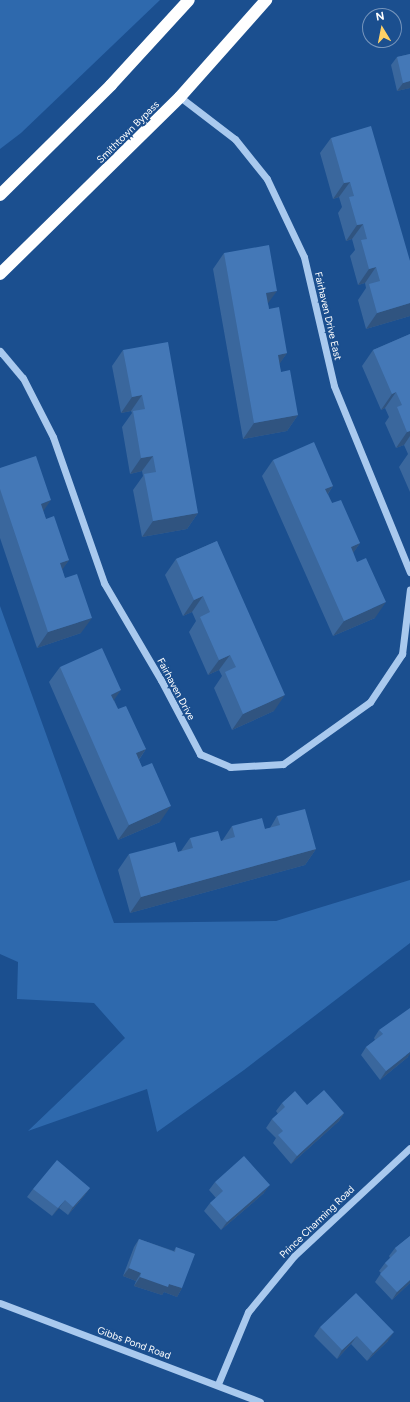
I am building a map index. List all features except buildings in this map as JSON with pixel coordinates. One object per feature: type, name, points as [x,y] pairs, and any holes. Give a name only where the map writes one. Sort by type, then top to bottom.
[{"type":"highway","points":[[0,196],[111,85],[189,0]]},
{"type":"highway","name":"Smithtown Bypass","points":[[0,274],[180,97],[266,0]]},
{"type":"street","name":"Fairhaven Drive East","points":[[180,97],[235,139],[268,179],[304,257],[334,386],[410,572]]},
{"type":"street","name":"Fairhaven Drive","points":[[0,351],[23,378],[53,438],[104,583],[161,680],[200,754],[230,767],[283,764],[370,702],[402,654],[410,589]]},
{"type":"street","name":"Prince Charming Road","points":[[218,1384],[248,1312],[294,1256],[410,1148]]},
{"type":"street","name":"Gibbs Pond Road","points":[[0,1303],[218,1384],[260,1402]]},
{"type":"shaded area","points":[[0,0],[160,0],[21,133],[0,149]]},
{"type":"shaded area","points":[[0,606],[114,923],[276,921],[410,880],[410,943],[244,1070],[157,1132],[147,1089],[28,1131],[125,1038],[94,1003],[17,999],[18,962],[0,954]]}]
